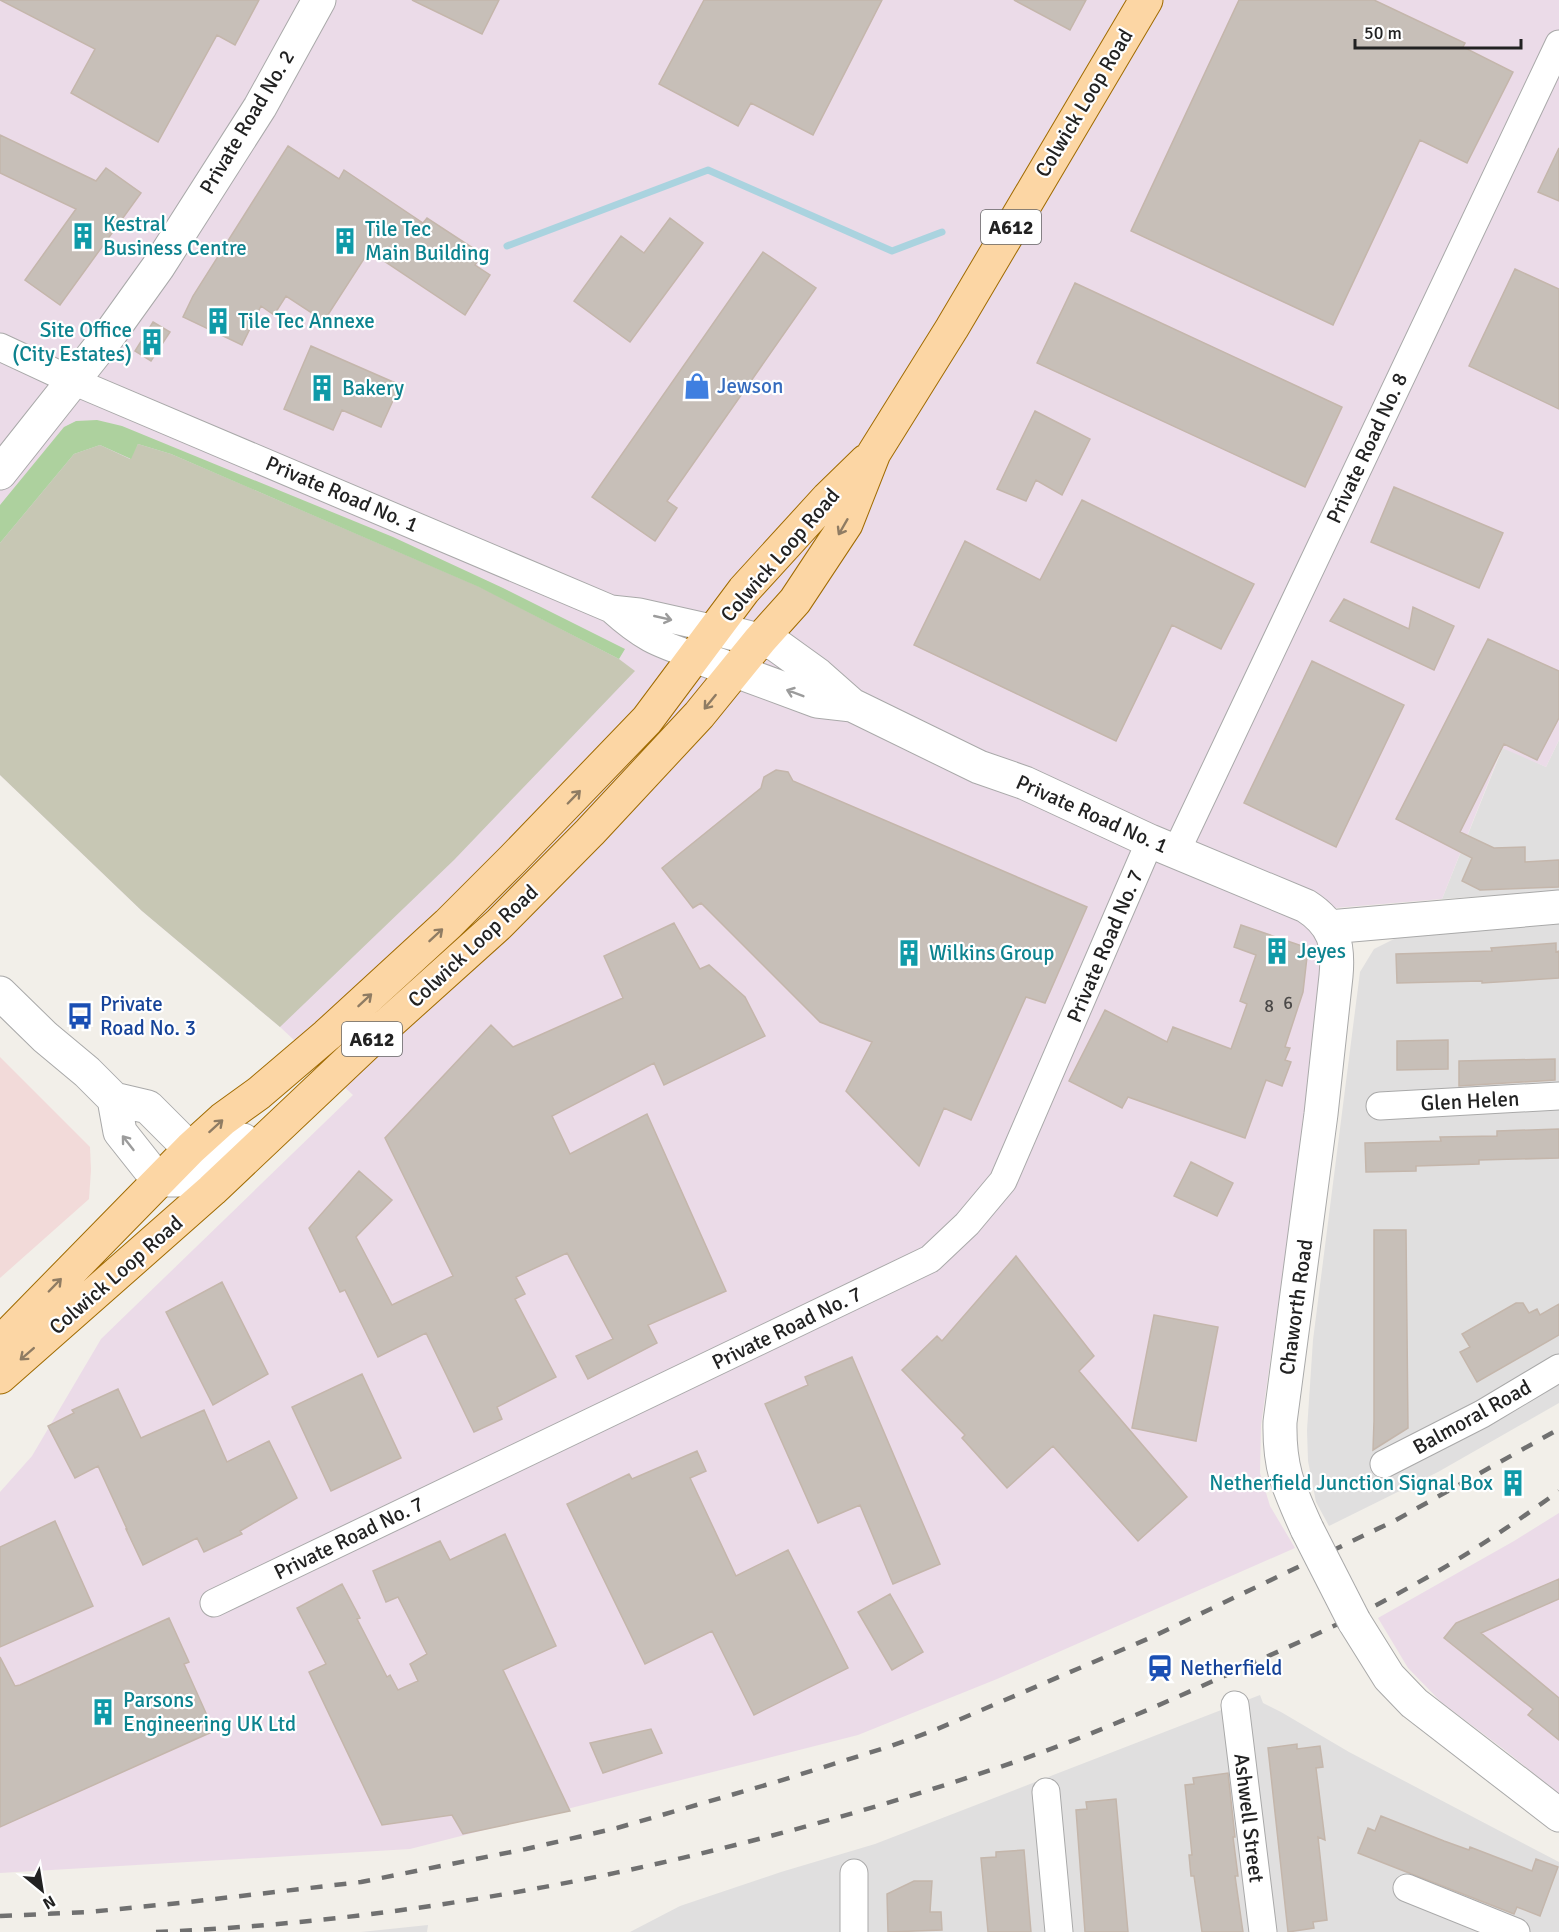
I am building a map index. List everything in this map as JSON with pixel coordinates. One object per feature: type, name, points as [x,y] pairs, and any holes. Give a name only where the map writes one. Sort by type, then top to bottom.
[{"type":"main road","name":"Colwick Loop Road","points":[[0,1377],[205,1169],[297,1112],[379,1032],[473,949],[598,824],[699,715],[795,601],[846,524],[874,453],[952,328],[1146,0]]},
{"type":"main road","name":"Colwick Loop Road","points":[[205,1169],[223,1119],[260,1092],[327,1035],[448,924],[521,851],[647,720],[752,582],[828,498],[874,453]]},
{"type":"main road","name":"Colwick Loop Road","points":[[0,1342],[158,1180],[205,1169]]},
{"type":"street","name":"Private Road No. 2","points":[[73,381],[110,334],[170,248],[260,107],[319,0]]},
{"type":"street","name":"Private Road No. 8","points":[[1163,846],[1559,44]]},
{"type":"street","points":[[0,347],[73,381],[0,473]]},
{"type":"street","name":"Private Road No. 1","points":[[73,381],[611,609],[639,612],[775,644],[852,705],[979,767],[1025,783],[1163,846],[1306,906],[1329,927]]},
{"type":"street","name":"Private Road No. 1","points":[[611,609],[634,629],[657,643],[817,701],[852,705]]},
{"type":"street","name":"Private Road No. 7","points":[[214,1603],[930,1259],[968,1224],[1003,1181],[1163,846]]},
{"type":"street","points":[[1329,927],[1559,907]]},
{"type":"street","name":"Chaworth Road","points":[[1329,927],[1335,938],[1336,976],[1321,1114],[1280,1422],[1285,1479],[1354,1621],[1389,1677],[1414,1703],[1559,1815]]},
{"type":"street","points":[[0,993],[114,1099],[148,1107],[205,1169]]},
{"type":"street","name":"Glen Helen","points":[[1380,1106],[1559,1096]]},
{"type":"street","points":[[114,1099],[120,1132],[158,1180]]},
{"type":"street","name":"Balmoral Road","points":[[1384,1464],[1482,1414],[1559,1368]]},
{"type":"street","name":"Ashwell Street","points":[[1235,1705],[1263,1932]]},
{"type":"street","points":[[1046,1792],[1059,1932]]},
{"type":"street","points":[[854,1873],[854,1932]]},
{"type":"street","points":[[1407,1888],[1516,1932]]},
{"type":"shaded area","points":[[0,0],[1559,0],[1559,740],[1546,767],[1502,748],[1442,899],[1335,908],[1261,1425],[1260,1473],[1270,1506],[1295,1548],[997,1679],[858,1735],[410,1849],[0,1873],[0,1492],[32,1456],[101,1339],[353,1095],[280,1027],[142,911],[0,775]]},
{"type":"shaded area","points":[[138,444],[171,454],[480,587],[619,659],[635,671],[454,860],[280,1027],[142,911],[0,775],[0,543],[74,454],[100,445],[130,459]]},
{"type":"shaded area","points":[[1559,740],[1559,891],[1442,899],[1503,747],[1546,767]]},
{"type":"shaded area","points":[[1559,924],[1559,1403],[1438,1472],[1329,1526],[1316,1502],[1308,1461],[1307,1430],[1313,1340],[1360,972],[1374,949],[1396,938]]},
{"type":"shaded area","points":[[0,1057],[90,1147],[91,1170],[89,1199],[0,1278]]},
{"type":"shaded area","points":[[1559,1513],[1559,1794],[1441,1702],[1408,1668],[1378,1618]]},
{"type":"shaded area","points":[[1260,1695],[1263,1703],[1349,1752],[1559,1862],[1559,1932],[630,1932],[680,1906],[875,1844]]},
{"type":"shaded area","points":[[428,1925],[427,1932],[361,1932]]},
{"type":"green space","points":[[97,420],[122,426],[393,537],[503,588],[625,649],[619,659],[479,587],[171,454],[138,444],[131,459],[100,445],[74,454],[0,543],[0,505],[64,427],[76,421]]},
{"type":"building","points":[[0,0],[259,0],[235,45],[217,35],[158,142],[71,93],[95,49]]},
{"type":"building","points":[[412,0],[499,0],[482,34]]},
{"type":"building","points":[[704,0],[882,0],[813,135],[751,103],[738,126],[659,84]]},
{"type":"building","points":[[1014,0],[1086,0],[1070,30]]},
{"type":"building","points":[[1239,0],[1374,0],[1465,43],[1463,47],[1513,72],[1467,163],[1420,140],[1333,325],[1131,231]]},
{"type":"building","name":"Kestral Business Centre","points":[[0,135],[96,181],[106,168],[141,193],[60,305],[25,280],[76,209],[0,173]]},
{"type":"building","name":"Tile Tec Main Building","points":[[288,146],[339,179],[344,170],[423,223],[427,218],[482,254],[475,265],[490,275],[465,315],[369,251],[324,321],[286,296],[274,315],[261,306],[242,345],[183,317],[193,296]]},
{"type":"building","points":[[1559,148],[1559,201],[1538,192]]},
{"type":"building","points":[[670,218],[703,243],[630,342],[574,301],[621,236],[644,253]]},
{"type":"building","points":[[763,252],[816,288],[667,501],[677,508],[655,541],[592,497]]},
{"type":"building","points":[[1515,269],[1559,289],[1559,409],[1469,366]]},
{"type":"building","points":[[1075,283],[1342,407],[1305,487],[1037,363]]},
{"type":"building","name":"Site Office (City Estates)","points":[[153,322],[170,332],[151,361],[135,351]]},
{"type":"building","name":"Bakery","points":[[311,346],[400,385],[381,427],[342,410],[333,430],[284,409]]},
{"type":"building","points":[[1035,411],[1090,439],[1062,495],[1036,480],[1026,501],[997,489]]},
{"type":"building","points":[[1394,487],[1503,533],[1479,588],[1371,542]]},
{"type":"building","points":[[1082,500],[1254,584],[1221,649],[1172,625],[1116,741],[914,645],[965,541],[1040,580]]},
{"type":"building","points":[[1344,599],[1409,629],[1413,607],[1454,626],[1434,670],[1330,621]]},
{"type":"building","points":[[1488,639],[1559,671],[1559,718],[1537,760],[1504,744],[1460,832],[1494,848],[1525,847],[1525,862],[1559,860],[1559,887],[1480,890],[1462,881],[1472,858],[1396,819]]},
{"type":"building","points":[[1312,661],[1404,705],[1336,847],[1244,803]]},
{"type":"building","name":"Wilkins Group","points":[[776,770],[788,772],[793,781],[1087,907],[1045,1003],[1026,997],[971,1120],[944,1108],[919,1166],[846,1091],[872,1042],[820,1022],[701,903],[693,908],[662,868],[761,788],[764,777]]},
{"type":"building","points":[[674,923],[700,969],[709,965],[745,997],[765,1036],[664,1085],[654,1063],[552,1116],[570,1154],[647,1114],[726,1291],[648,1325],[657,1343],[588,1379],[576,1356],[613,1339],[567,1253],[516,1277],[525,1294],[515,1299],[556,1377],[497,1407],[502,1419],[474,1432],[426,1333],[378,1357],[345,1290],[340,1292],[309,1228],[359,1171],[392,1200],[356,1237],[392,1305],[453,1276],[385,1138],[491,1025],[513,1047],[623,998],[604,956]]},
{"type":"building","points":[[1241,925],[1308,948],[1303,992],[1285,1047],[1290,1048],[1285,1060],[1291,1062],[1282,1086],[1266,1080],[1245,1138],[1128,1097],[1122,1108],[1069,1081],[1105,1010],[1167,1042],[1173,1027],[1231,1049],[1247,1004],[1240,1001],[1256,955],[1234,947]]},
{"type":"building","points":[[1556,943],[1556,952],[1559,951],[1559,978],[1482,983],[1482,981],[1397,983],[1396,954],[1492,951],[1491,948]]},
{"type":"building","points":[[1448,1040],[1448,1069],[1397,1070],[1397,1041]]},
{"type":"building","points":[[1555,1059],[1555,1080],[1459,1086],[1459,1061]]},
{"type":"building","points":[[1559,1129],[1559,1158],[1479,1160],[1479,1164],[1416,1166],[1416,1171],[1366,1172],[1365,1143],[1441,1141],[1440,1137],[1497,1136],[1497,1131]]},
{"type":"building","points":[[1191,1162],[1233,1183],[1217,1216],[1174,1196]]},
{"type":"building","points":[[1374,1230],[1406,1230],[1408,1428],[1373,1450],[1374,1421]]},
{"type":"building","points":[[1016,1256],[1094,1356],[1079,1371],[1187,1497],[1138,1541],[1053,1446],[1007,1488],[962,1438],[965,1435],[902,1370],[937,1336],[942,1341]]},
{"type":"building","points":[[222,1282],[268,1374],[213,1405],[166,1312]]},
{"type":"building","points":[[1516,1303],[1523,1303],[1529,1313],[1537,1309],[1540,1315],[1559,1304],[1559,1335],[1477,1382],[1460,1352],[1470,1347],[1462,1334]]},
{"type":"building","points":[[1154,1315],[1218,1327],[1196,1441],[1132,1428]]},
{"type":"building","points":[[852,1357],[940,1564],[893,1584],[860,1505],[818,1523],[765,1404],[808,1385],[805,1377]]},
{"type":"building","points":[[362,1374],[401,1458],[331,1491],[292,1407]]},
{"type":"building","points":[[118,1389],[141,1438],[204,1410],[227,1462],[269,1441],[297,1498],[240,1531],[242,1534],[204,1552],[197,1538],[143,1565],[98,1466],[75,1478],[48,1426],[74,1413],[72,1410]]},
{"type":"building","points":[[697,1451],[706,1471],[690,1478],[736,1576],[788,1550],[848,1668],[754,1715],[712,1631],[645,1664],[567,1504],[629,1474],[632,1479]]},
{"type":"building","points":[[55,1521],[93,1606],[0,1647],[0,1547]]},
{"type":"building","points":[[505,1534],[556,1646],[503,1670],[570,1811],[463,1834],[452,1815],[382,1825],[309,1672],[326,1664],[297,1608],[342,1584],[387,1677],[390,1675],[398,1690],[418,1681],[410,1664],[427,1654],[398,1597],[386,1602],[373,1571],[440,1541],[450,1560]]},
{"type":"building","points":[[1559,1579],[1559,1599],[1481,1633],[1559,1698],[1559,1740],[1528,1715],[1533,1709],[1444,1638],[1456,1623]]},
{"type":"building","points":[[890,1594],[923,1652],[892,1670],[858,1612]]},
{"type":"building","name":"Parsons Engineering UK Ltd","points":[[169,1618],[189,1662],[184,1664],[214,1731],[0,1827],[0,1657],[15,1686],[20,1685]]},
{"type":"building","points":[[651,1729],[662,1753],[603,1773],[590,1743]]},
{"type":"building","points":[[1297,1744],[1297,1749],[1320,1746],[1323,1767],[1316,1768],[1325,1840],[1318,1837],[1327,1920],[1313,1922],[1314,1928],[1288,1932],[1268,1748]]},
{"type":"building","points":[[1228,1773],[1238,1876],[1235,1876],[1243,1932],[1202,1932],[1194,1876],[1191,1876],[1189,1855],[1192,1855],[1185,1785],[1194,1784],[1193,1778]]},
{"type":"building","points":[[1116,1799],[1128,1932],[1085,1932],[1076,1810],[1087,1809],[1086,1802]]},
{"type":"building","points":[[1381,1816],[1444,1841],[1469,1850],[1470,1847],[1532,1871],[1536,1859],[1558,1867],[1540,1916],[1517,1907],[1514,1914],[1358,1853],[1368,1828],[1375,1831]]},
{"type":"building","points":[[1024,1850],[1031,1932],[988,1932],[981,1858],[996,1857],[996,1852]]},
{"type":"building","points":[[914,1881],[932,1881],[930,1912],[941,1912],[942,1930],[888,1932],[887,1894]]},
{"type":"waterway","points":[[507,246],[708,170],[892,251],[942,232]]},
{"type":"railway","points":[[0,1916],[89,1912],[361,1882],[617,1828],[776,1782],[935,1730],[1152,1637],[1396,1520],[1559,1429]]},
{"type":"railway","points":[[156,1932],[263,1925],[370,1914],[477,1899],[582,1880],[687,1857],[895,1801],[1027,1758],[1087,1735],[1321,1632],[1387,1600],[1447,1566],[1504,1530],[1559,1491]]},
{"type":"place","name":"Kestral Business Centre","points":[[83,236]]},
{"type":"place","name":"Tile Tec Main Building","points":[[345,241]]},
{"type":"place","name":"Tile Tec Annexe","points":[[218,321]]},
{"type":"place","name":"Site Office (City Estates)","points":[[152,342]]},
{"type":"place","name":"Jewson","points":[[697,386]]},
{"type":"place","name":"Bakery","points":[[322,388]]},
{"type":"place","name":"Jeyes","points":[[1277,951]]},
{"type":"place","name":"Wilkins Group","points":[[909,953]]},
{"type":"place","name":"Private Road No. 3","points":[[80,1016]]},
{"type":"place","name":"Netherfield Junction Signal Box","points":[[1513,1483]]},
{"type":"place","name":"Netherfield","points":[[1160,1668]]},
{"type":"place","name":"Parsons Engineering UK Ltd","points":[[103,1712]]}]
